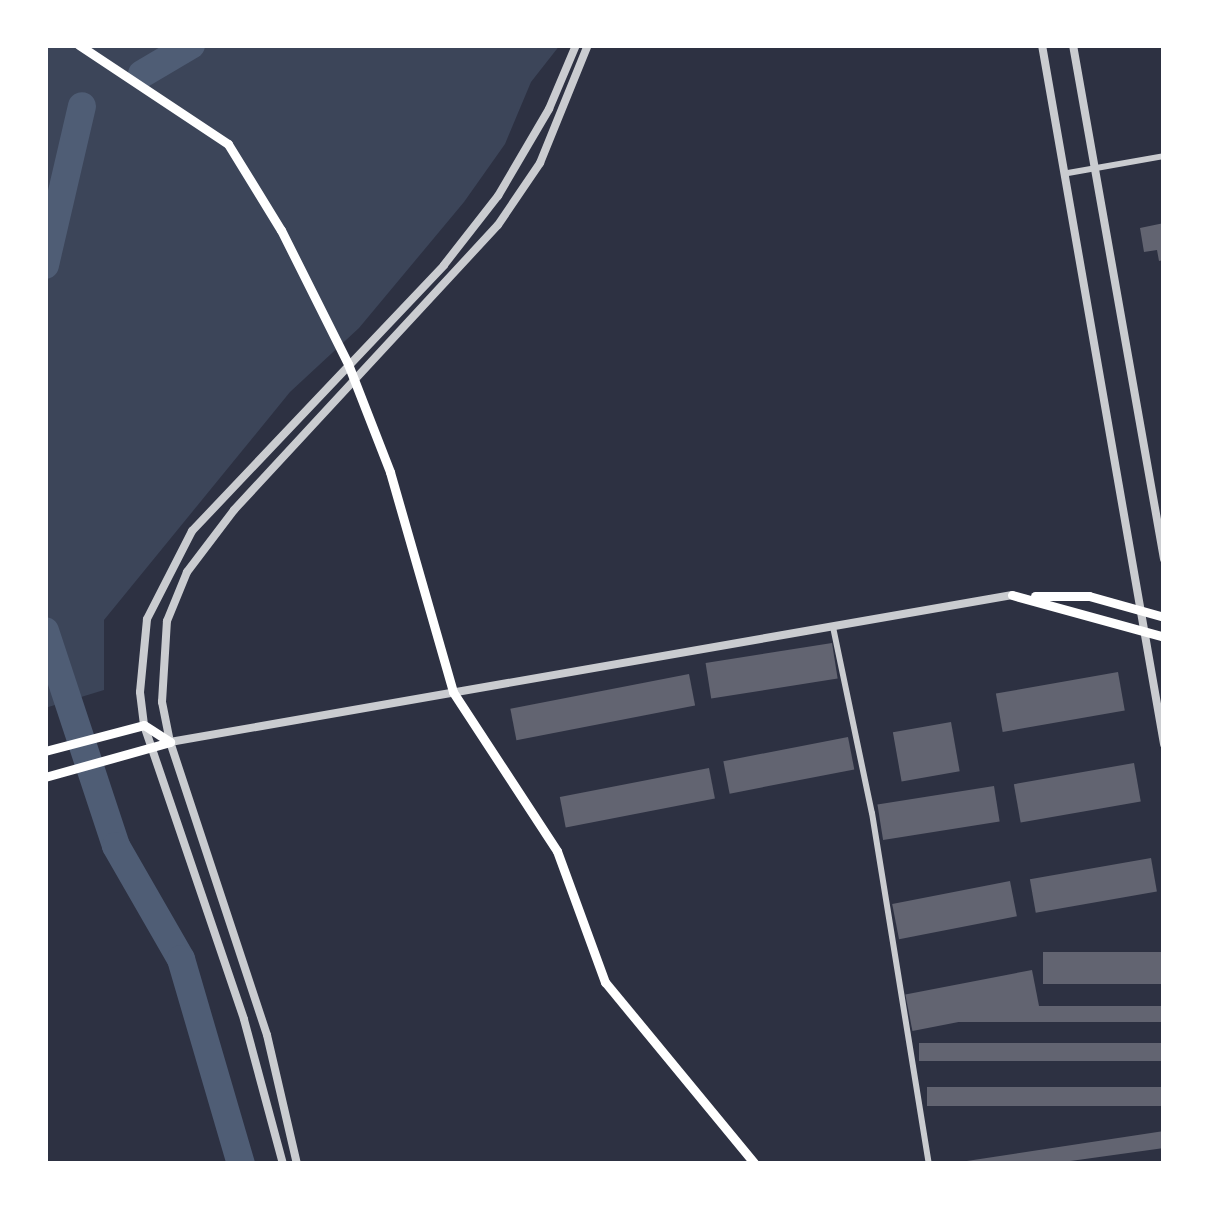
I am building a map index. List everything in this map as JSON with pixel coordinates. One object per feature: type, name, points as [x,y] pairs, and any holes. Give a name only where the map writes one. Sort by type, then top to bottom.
[{"type":"main road","points":[[79,45],[228,144],[281,230],[348,364],[390,472],[453,692],[557,851],[605,982],[754,1164]]},
{"type":"main road","points":[[1012,595],[1088,596],[1164,617]]},
{"type":"main road","points":[[1012,595],[1164,636]]},
{"type":"main road","points":[[45,751],[144,726],[170,742]]},
{"type":"main road","points":[[45,777],[170,742]]},
{"type":"street","points":[[283,1164],[244,1019],[144,726],[140,692],[146,619],[192,531],[444,265],[498,196],[549,108],[576,45]]},
{"type":"street","points":[[298,1164],[273,1053],[170,742],[162,702],[167,621],[187,572],[234,510],[356,386],[498,225],[540,163],[588,45]]},
{"type":"street","points":[[1042,45],[1068,174],[1164,744]]},
{"type":"street","points":[[1073,45],[1164,559]]},
{"type":"street","points":[[1068,174],[1164,156]]},
{"type":"street","points":[[170,742],[1012,595]]},
{"type":"street","points":[[833,626],[872,813],[929,1164]]},
{"type":"shaded area","points":[[45,45],[560,45],[531,82],[505,144],[464,202],[359,328],[290,392],[104,620],[104,690],[45,708]]},
{"type":"building","points":[[1164,223],[1164,260],[1159,261],[1157,250],[1144,252],[1140,228]]},
{"type":"building","points":[[832,643],[838,679],[711,699],[706,663]]},
{"type":"building","points":[[1118,672],[1125,710],[1003,732],[996,694]]},
{"type":"building","points":[[689,674],[695,705],[516,740],[510,709]]},
{"type":"building","points":[[951,722],[960,771],[902,781],[893,732]]},
{"type":"building","points":[[848,737],[854,769],[730,794],[723,761]]},
{"type":"building","points":[[1134,763],[1141,801],[1021,823],[1014,784]]},
{"type":"building","points":[[709,768],[715,798],[566,827],[560,797]]},
{"type":"building","points":[[994,786],[1000,822],[883,840],[877,804]]},
{"type":"building","points":[[1151,858],[1157,891],[1036,913],[1030,879]]},
{"type":"building","points":[[1010,881],[1017,916],[899,939],[892,904]]},
{"type":"building","points":[[1043,952],[1164,952],[1164,984],[1043,984]]},
{"type":"building","points":[[1032,970],[1039,1006],[912,1031],[905,995]]},
{"type":"building","points":[[916,1006],[1164,1006],[1164,1022],[916,1022]]},
{"type":"building","points":[[919,1043],[1164,1043],[1164,1061],[919,1061]]},
{"type":"building","points":[[927,1087],[1164,1087],[1164,1106],[927,1106]]},
{"type":"building","points":[[1164,1131],[1164,1148],[1049,1164],[947,1164]]},
{"type":"waterway","points":[[142,74],[191,45]]},
{"type":"waterway","points":[[45,265],[82,106]]},
{"type":"waterway","points":[[45,631],[116,846],[181,959],[241,1164]]}]
